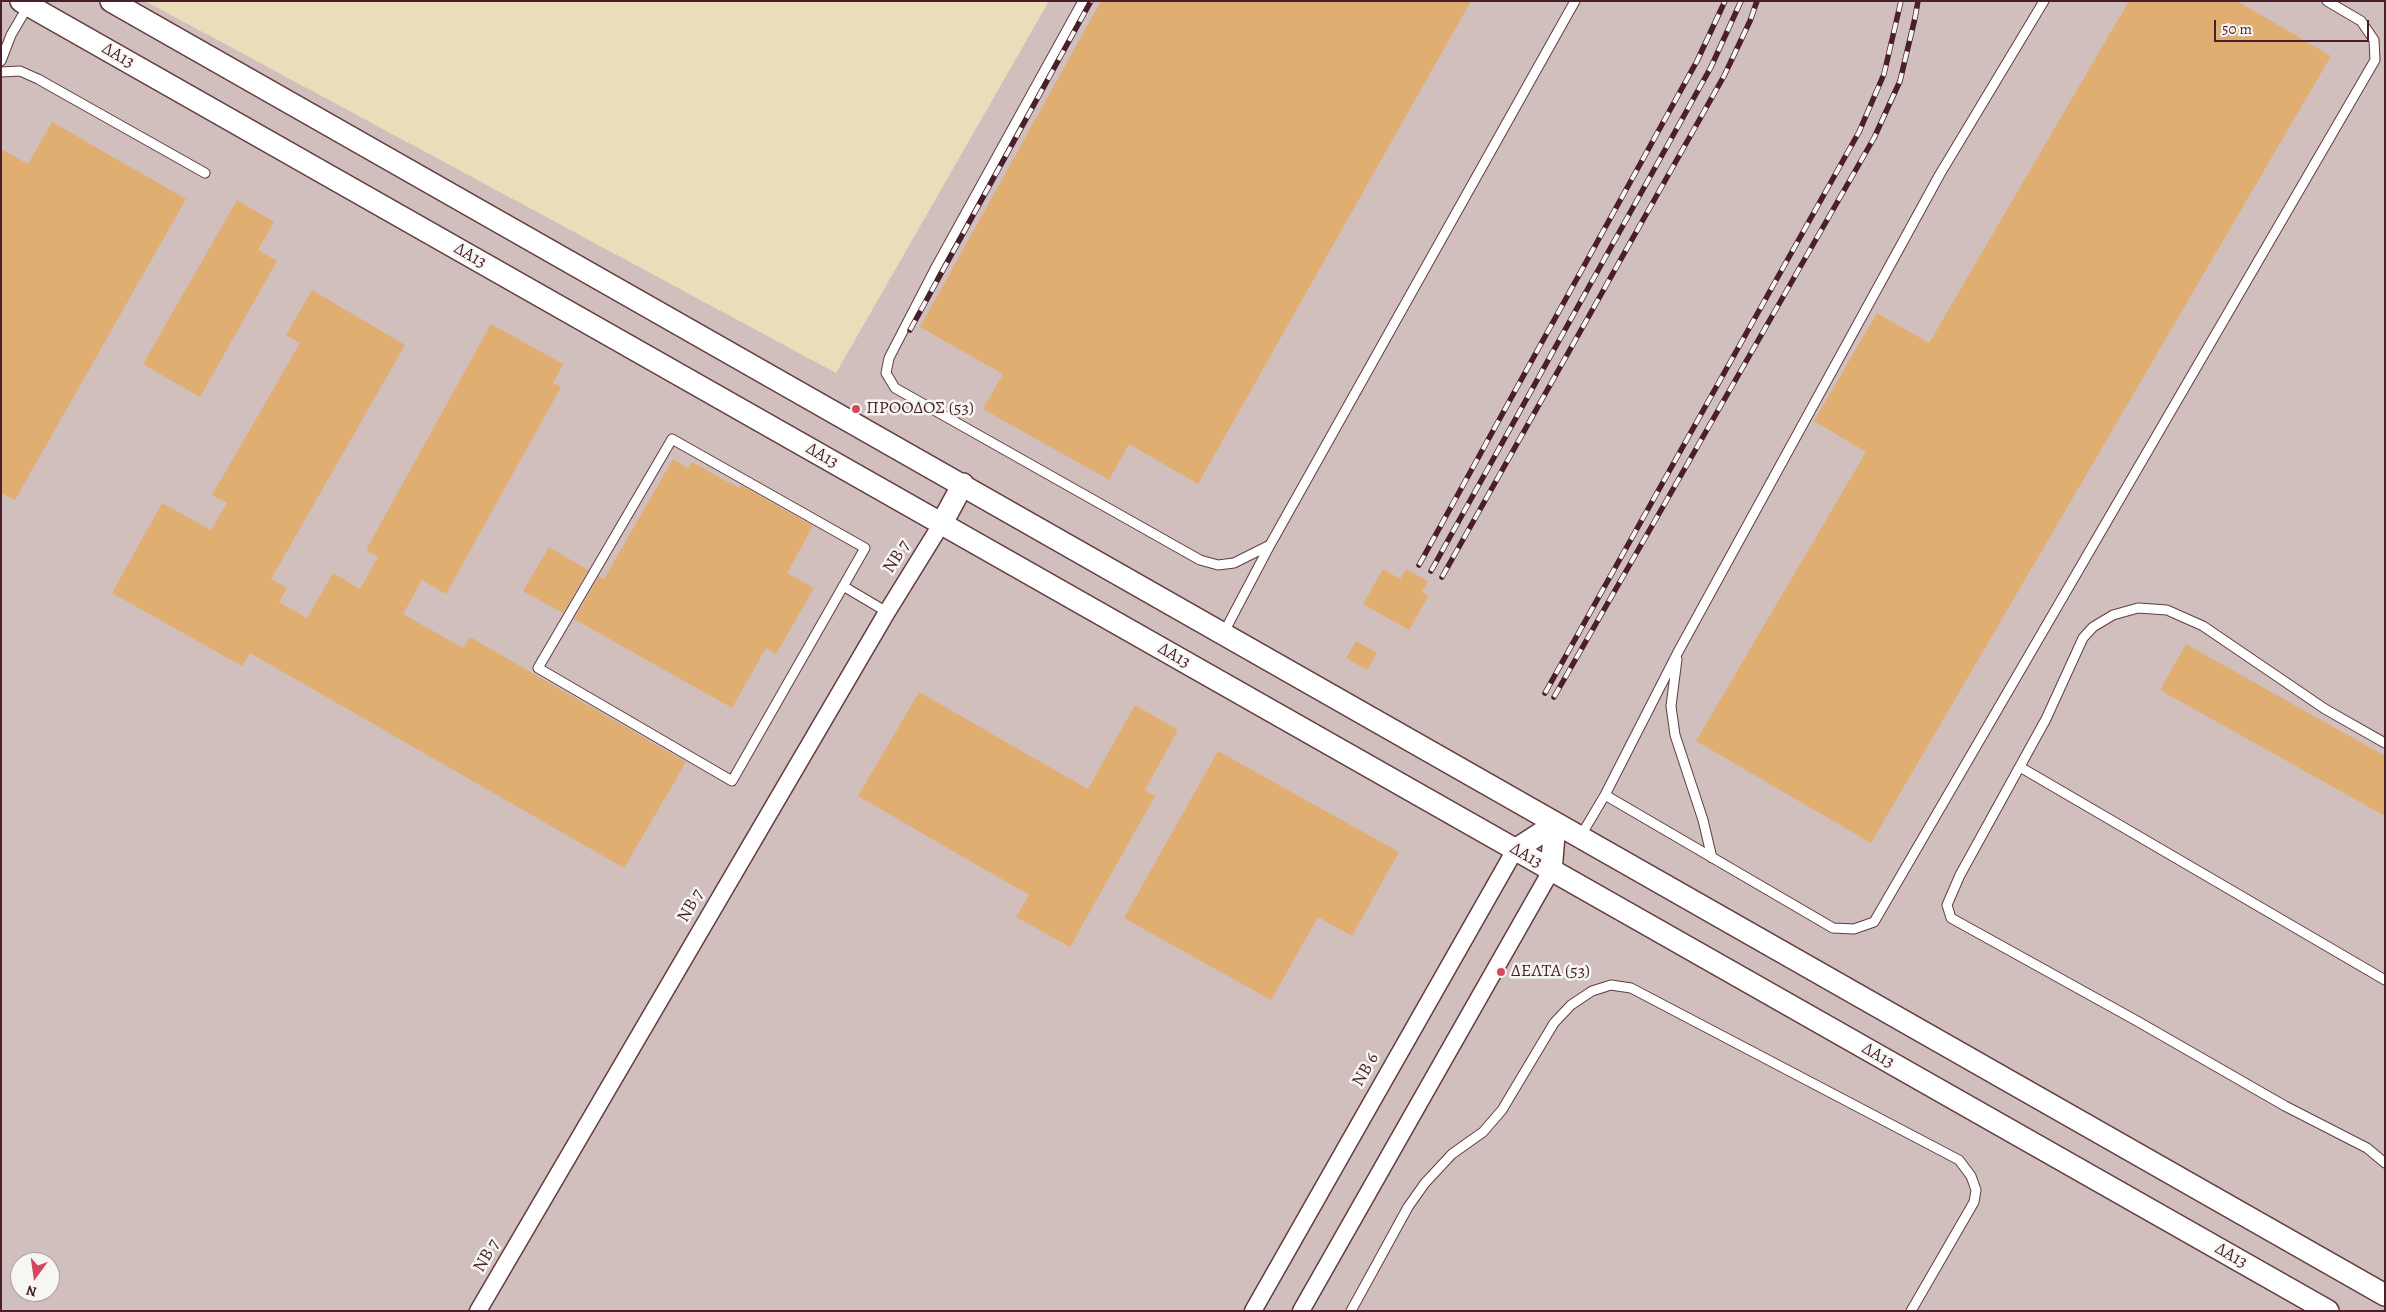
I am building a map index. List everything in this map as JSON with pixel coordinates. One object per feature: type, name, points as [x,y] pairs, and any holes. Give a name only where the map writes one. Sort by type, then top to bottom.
[{"type":"street","points":[[111,1],[963,484],[1223,635],[2385,1295]]},
{"type":"street","name":"ΔΑ13","points":[[24,3],[2328,1311]]},
{"type":"street","points":[[942,523],[963,484]]},
{"type":"street","name":"ΝΒ 7","points":[[478,1311],[887,612],[942,523]]},
{"type":"street","points":[[1514,850],[1555,824]]},
{"type":"street","points":[[1300,1311],[1551,871],[1555,824]]},
{"type":"street","name":"ΝΒ 6","points":[[1253,1311],[1514,850]]},
{"type":"lane","points":[[1083,1],[934,269],[889,358],[886,373],[894,388],[1200,560],[1218,565],[1234,563],[1270,545]]},
{"type":"lane","points":[[1223,635],[1270,545],[1575,1]]},
{"type":"lane","points":[[1580,838],[1605,795],[1678,652],[1940,174],[2044,1]]},
{"type":"lane","points":[[1605,795],[1833,928],[1854,929],[1874,922],[2375,60],[2374,40],[2361,21],[2328,1]]},
{"type":"lane","points":[[1,60],[24,3]]},
{"type":"lane","points":[[1,72],[20,72],[38,79],[205,173]]},
{"type":"lane","points":[[672,439],[865,548],[844,586],[732,781],[538,668],[672,439]]},
{"type":"lane","points":[[844,586],[887,612]]},
{"type":"lane","points":[[2385,744],[2325,709],[2204,626],[2167,610],[2138,608],[2113,615],[2094,627],[2084,638],[2046,719],[1960,875],[1947,905],[1951,918],[2137,1020],[2285,1106],[2367,1148],[2385,1163]]},
{"type":"lane","points":[[1678,652],[1671,706],[1675,735],[1703,820],[1712,858]]},
{"type":"lane","points":[[2020,767],[2385,980]]},
{"type":"lane","points":[[1351,1311],[1408,1208],[1425,1182],[1452,1154],[1483,1132],[1502,1110],[1559,1017],[1571,1005],[1592,991],[1611,985],[1631,988],[1959,1160],[1971,1176],[1976,1190],[1974,1202],[1911,1311]]},
{"type":"shaded area","points":[[1,1],[145,1],[836,373],[1049,1],[2385,1],[2385,1311],[1,1311]]},
{"type":"building","points":[[1101,1],[1471,1],[1198,484],[1129,444],[1109,480],[983,409],[1003,374],[920,327]]},
{"type":"building","points":[[2129,1],[2237,1],[2331,56],[1871,843],[1696,741],[1866,452],[1814,421],[1877,313],[1929,343]]},
{"type":"building","points":[[52,122],[186,199],[15,500],[1,493],[1,149],[28,164]]},
{"type":"building","points":[[237,200],[274,222],[258,250],[277,261],[200,397],[143,364]]},
{"type":"building","points":[[312,290],[405,345],[271,579],[287,588],[279,602],[307,618],[333,573],[360,589],[378,557],[366,550],[491,324],[563,364],[553,383],[561,387],[446,594],[422,580],[403,614],[463,648],[470,637],[686,762],[624,868],[250,653],[242,666],[112,593],[162,503],[211,530],[227,503],[212,495],[300,343],[286,335]]},
{"type":"building","points":[[673,459],[688,468],[692,462],[739,488],[741,485],[813,526],[787,573],[814,588],[776,654],[766,648],[732,708],[574,619],[599,576],[604,579]]},
{"type":"building","points":[[549,547],[588,570],[563,613],[523,591]]},
{"type":"building","points":[[1383,569],[1400,579],[1406,569],[1428,581],[1422,592],[1429,595],[1409,630],[1363,604]]},
{"type":"building","points":[[1356,641],[1377,653],[1367,670],[1346,658]]},
{"type":"building","points":[[2186,644],[2385,756],[2385,816],[2160,690]]},
{"type":"building","points":[[919,692],[1088,789],[1135,705],[1178,730],[1145,790],[1155,796],[1070,947],[1016,917],[1029,895],[858,796]]},
{"type":"building","points":[[1218,751],[1399,852],[1352,936],[1318,917],[1271,1000],[1124,918]]},
{"type":"railway","points":[[910,330],[1091,1]]},
{"type":"railway","points":[[1419,565],[1697,61],[1725,1]]},
{"type":"railway","points":[[1431,571],[1711,67],[1741,1]]},
{"type":"railway","points":[[1442,577],[1724,76],[1750,21],[1757,1]]},
{"type":"railway","points":[[1545,693],[1859,132],[1884,74],[1901,1]]},
{"type":"railway","points":[[1554,697],[1874,138],[1900,81],[1918,1]]},
{"type":"place","name":"ΠΡΟΟΔΟΣ (53)","points":[[856,409]]},
{"type":"place","name":"ΔΕΛΤΑ (53)","points":[[1501,972]]}]
